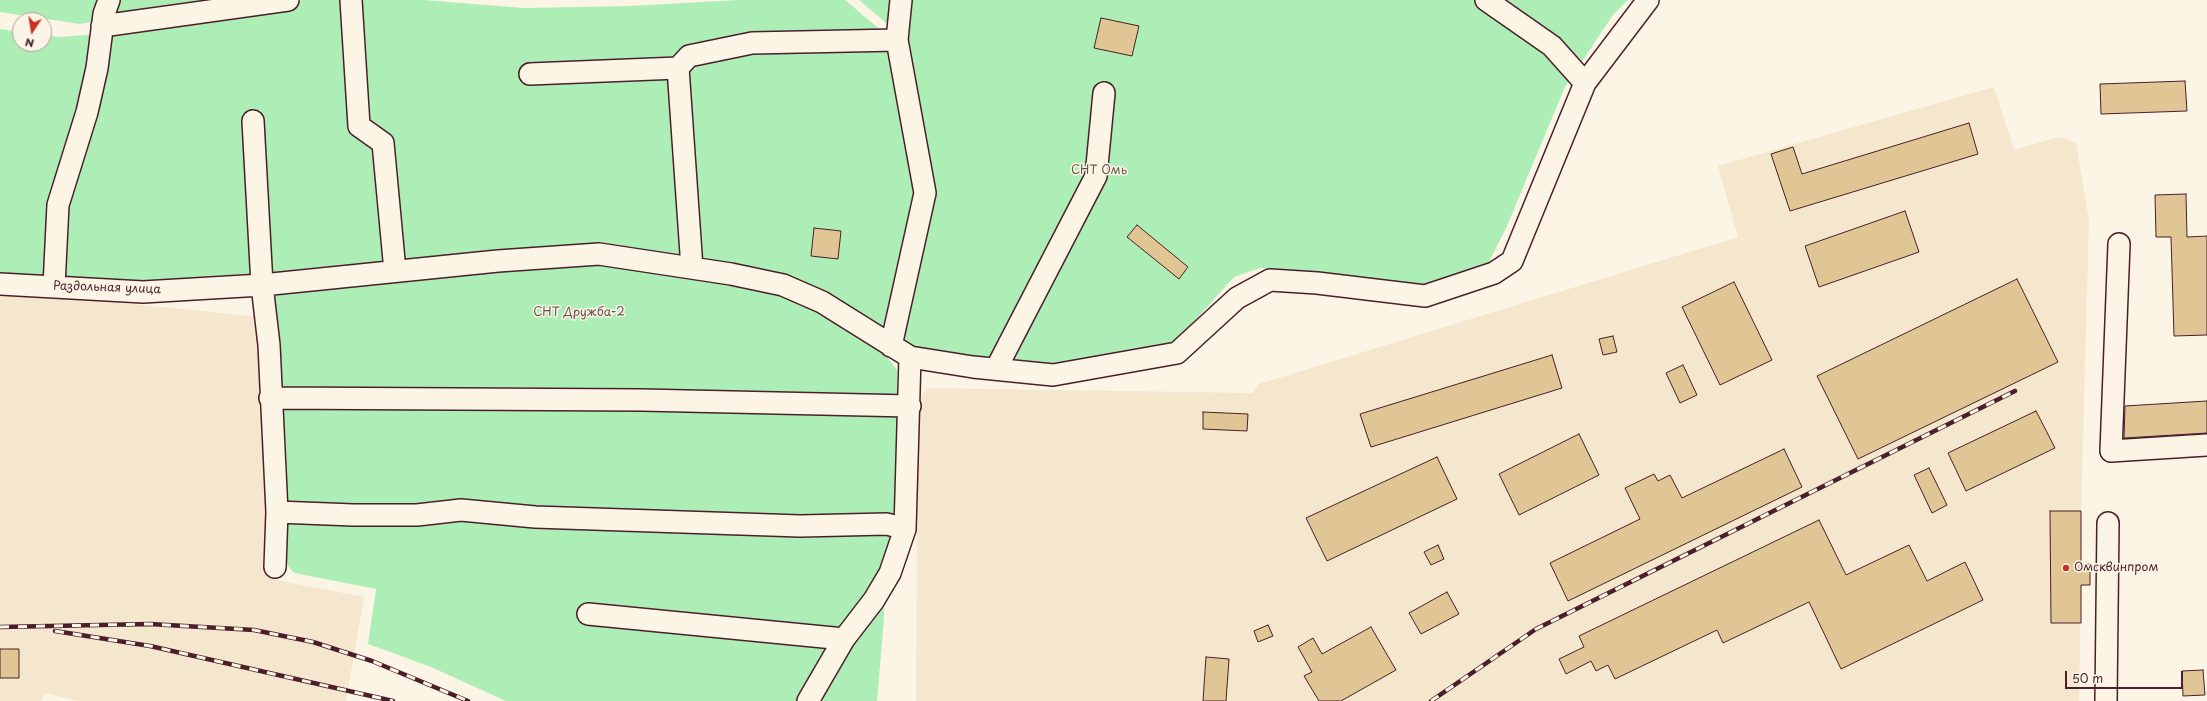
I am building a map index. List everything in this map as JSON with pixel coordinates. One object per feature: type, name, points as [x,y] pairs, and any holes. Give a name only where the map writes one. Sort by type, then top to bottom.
[{"type":"street","points":[[54,286],[58,206],[87,112],[97,68],[102,26],[109,0]]},
{"type":"street","points":[[102,26],[288,0]]},
{"type":"street","points":[[351,0],[359,126],[383,143],[395,271]]},
{"type":"street","points":[[891,346],[925,193],[897,40],[900,0]]},
{"type":"street","points":[[1486,0],[1552,46],[1585,83]]},
{"type":"street","points":[[808,701],[844,639],[874,600],[890,573],[905,528],[910,406],[910,357],[1053,375],[1177,353],[1237,298],[1270,280],[1317,283],[1425,296],[1494,273],[1512,261],[1585,83],[1648,0]]},
{"type":"street","points":[[530,74],[678,68],[689,56],[752,43],[897,40]]},
{"type":"street","points":[[678,68],[692,268]]},
{"type":"street","points":[[996,369],[1096,176],[1104,93]]},
{"type":"street","points":[[253,121],[262,285],[269,345],[270,398],[277,512],[276,567]]},
{"type":"street","points":[[2119,244],[2111,451],[2207,445]]},
{"type":"street","name":"Раздольная улица","points":[[0,284],[142,292],[262,285],[498,261],[600,254],[692,268],[783,286],[822,302],[910,357]]},
{"type":"street","points":[[270,398],[642,400],[910,406]]},
{"type":"street","points":[[277,512],[353,515],[417,515],[461,510],[535,517],[800,526],[887,524],[905,528]]},
{"type":"street","points":[[2106,701],[2108,523]]},
{"type":"street","points":[[588,614],[844,639]]},
{"type":"shaded area","points":[[1994,87],[2014,150],[2055,138],[2064,138],[2076,143],[2089,220],[2081,511],[2081,564],[2090,564],[2090,585],[2081,586],[2079,701],[916,701],[918,406],[922,396],[928,388],[1252,393],[1259,384],[1738,237],[1718,166]]},
{"type":"shaded area","points":[[0,295],[54,296],[260,317],[271,529],[271,579],[364,597],[346,701],[78,701],[45,693],[41,701],[0,701]]},
{"type":"green space","points":[[0,0],[227,0],[150,11],[80,24],[52,20],[52,12],[12,12],[12,14],[0,12]]},
{"type":"green space","name":"СНТ Дружба-2","points":[[303,0],[424,0],[523,8],[629,6],[738,0],[845,0],[890,38],[921,197],[885,331],[885,354],[897,370],[896,516],[883,565],[884,618],[877,701],[506,701],[431,667],[368,644],[376,589],[294,573],[283,560],[273,272],[131,282],[0,276],[0,29],[12,31],[12,52],[52,52],[52,36],[59,37],[136,31]]},
{"type":"green space","name":"СНТ Омь","points":[[859,0],[1628,0],[1613,15],[1565,87],[1507,226],[1488,264],[1429,285],[1260,268],[1234,277],[1174,344],[1117,352],[1053,367],[913,349],[897,339],[920,242],[899,34]]},
{"type":"building","points":[[1101,18],[1139,26],[1132,56],[1094,48]]},
{"type":"building","points":[[2185,81],[2187,111],[2101,114],[2100,84]]},
{"type":"building","points":[[1969,123],[1978,154],[1790,211],[1771,154],[1793,147],[1802,174]]},
{"type":"building","points":[[2186,194],[2187,237],[2207,236],[2207,335],[2174,336],[2171,237],[2156,237],[2155,195]]},
{"type":"building","points":[[1905,211],[1919,252],[1819,287],[1805,246]]},
{"type":"building","points":[[1137,225],[1188,267],[1179,279],[1127,237]]},
{"type":"building","points":[[814,228],[841,231],[838,259],[811,256]]},
{"type":"building","points":[[2017,279],[2058,362],[1858,459],[1817,376]]},
{"type":"building","points":[[1734,282],[1772,360],[1720,385],[1682,307]]},
{"type":"building","points":[[1613,336],[1617,352],[1603,355],[1599,339]]},
{"type":"building","points":[[1552,355],[1562,388],[1371,447],[1360,414]]},
{"type":"building","points":[[1683,365],[1697,395],[1680,403],[1666,373]]},
{"type":"building","points":[[2207,401],[2207,433],[2124,438],[2125,406]]},
{"type":"building","points":[[2036,411],[2055,448],[1966,491],[1948,453]]},
{"type":"building","points":[[1203,412],[1248,414],[1247,431],[1203,429]]},
{"type":"building","points":[[1579,434],[1599,475],[1519,515],[1499,474]]},
{"type":"building","points":[[1784,449],[1802,487],[1568,601],[1550,563],[1640,519],[1625,488],[1654,474],[1658,481],[1670,475],[1682,498]]},
{"type":"building","points":[[1437,457],[1457,499],[1327,561],[1306,518]]},
{"type":"building","points":[[1929,468],[1947,505],[1932,513],[1914,475]]},
{"type":"building","points":[[2050,511],[2081,511],[2081,565],[2090,564],[2090,585],[2081,585],[2081,623],[2051,623]]},
{"type":"building","points":[[1819,520],[1846,575],[1909,545],[1927,581],[1965,562],[1983,600],[1841,669],[1809,602],[1723,643],[1717,630],[1615,679],[1608,665],[1596,671],[1591,661],[1566,674],[1559,659],[1584,647],[1579,636]]},
{"type":"building","points":[[1438,545],[1444,559],[1431,565],[1424,552]]},
{"type":"building","points":[[1447,592],[1459,614],[1421,634],[1409,613]]},
{"type":"building","points":[[1268,625],[1273,636],[1258,642],[1254,631]]},
{"type":"building","points":[[1371,627],[1396,670],[1341,701],[1319,701],[1304,676],[1312,672],[1298,647],[1313,638],[1322,654]]},
{"type":"building","points":[[0,649],[19,649],[19,678],[0,678]]},
{"type":"building","points":[[1206,657],[1229,659],[1226,701],[1203,701]]},
{"type":"building","points":[[2203,670],[2205,695],[2183,696],[2182,671]]},
{"type":"railway","points":[[1431,701],[1536,629],[2015,391]]},
{"type":"railway","points":[[0,627],[150,624],[254,630],[313,642],[372,661],[468,701]]},
{"type":"railway","points":[[55,631],[150,646],[393,701]]},
{"type":"place","name":"Омсквинпром","points":[[2066,568]]}]
